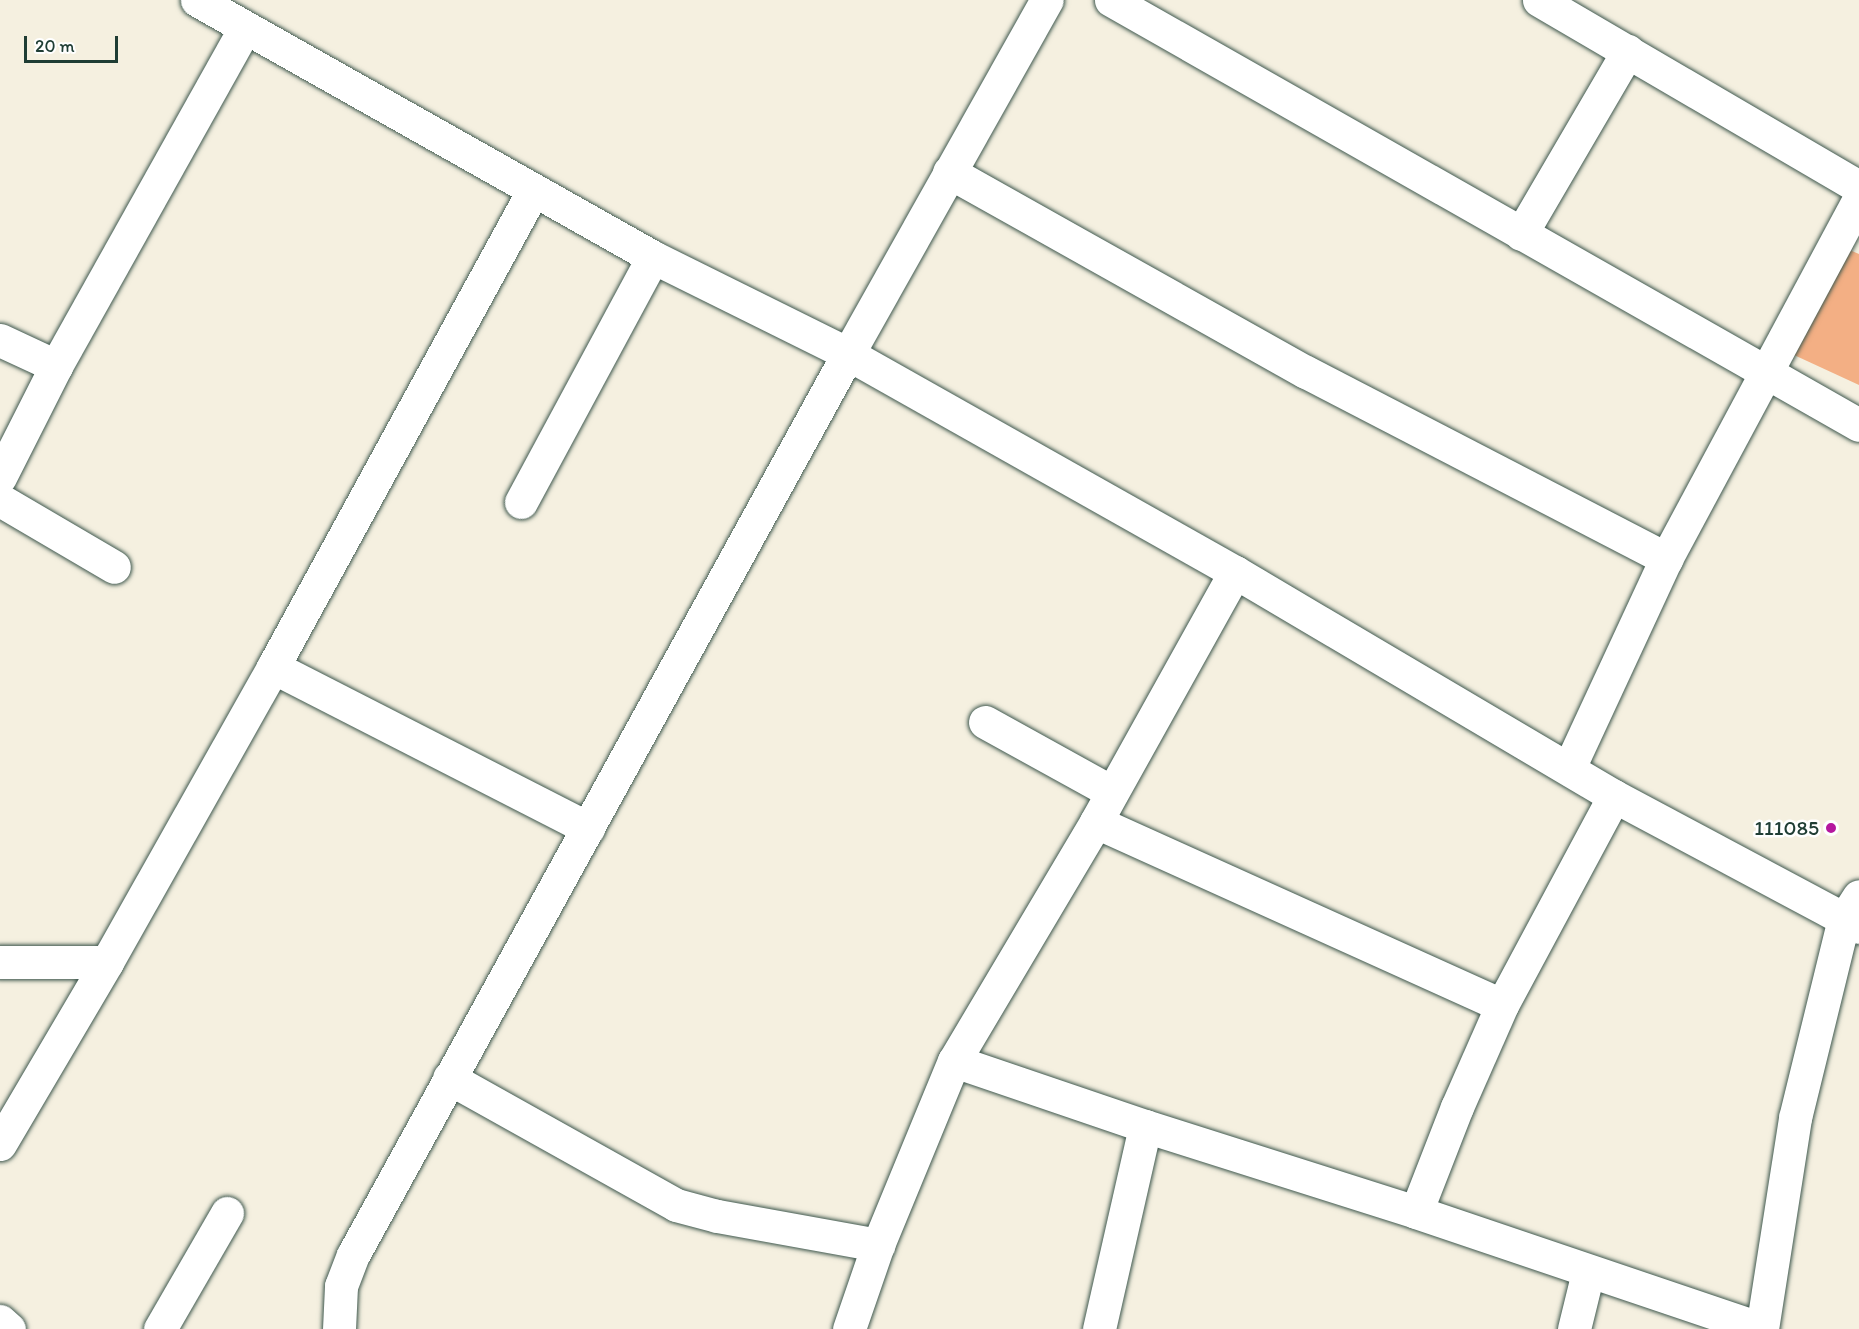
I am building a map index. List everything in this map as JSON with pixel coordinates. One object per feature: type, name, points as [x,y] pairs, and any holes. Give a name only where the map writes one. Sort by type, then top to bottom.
[{"type":"street","points":[[196,0],[653,257],[848,354],[1235,572],[1614,796],[1854,914],[1795,1118],[1762,1329],[1416,1212],[1145,1126],[954,1061]]},
{"type":"street","points":[[339,1329],[341,1286],[353,1256],[848,354],[1047,0]]},
{"type":"street","points":[[1111,0],[1859,425]]},
{"type":"street","points":[[1539,0],[1859,187]]},
{"type":"street","points":[[0,477],[56,366],[245,28]]},
{"type":"street","points":[[1521,234],[1628,51]]},
{"type":"street","points":[[949,172],[1306,372],[1666,559]]},
{"type":"street","points":[[0,1144],[107,962],[273,667],[533,191]]},
{"type":"street","points":[[1569,768],[1666,559],[1859,200]]},
{"type":"street","points":[[521,502],[653,257]]},
{"type":"street","points":[[0,340],[56,366]]},
{"type":"street","points":[[0,500],[114,567]]},
{"type":"street","points":[[849,1329],[878,1245],[954,1061],[1096,822],[1235,572]]},
{"type":"street","points":[[273,667],[588,828]]},
{"type":"street","points":[[985,722],[1113,792]]},
{"type":"street","points":[[1416,1212],[1457,1107],[1502,1005],[1614,796]]},
{"type":"street","points":[[1096,822],[1502,1005]]},
{"type":"street","points":[[0,962],[107,962]]},
{"type":"street","points":[[449,1078],[676,1205],[717,1216],[878,1245]]},
{"type":"street","points":[[1099,1329],[1145,1126]]},
{"type":"street","points":[[160,1329],[227,1214]]},
{"type":"street","points":[[1574,1329],[1588,1272]]},
{"type":"street","points":[[0,1321],[9,1329]]},
{"type":"building","points":[[1845,248],[1859,254],[1859,385],[1794,355]]},
{"type":"place","name":"111085","points":[[1831,828]]}]
